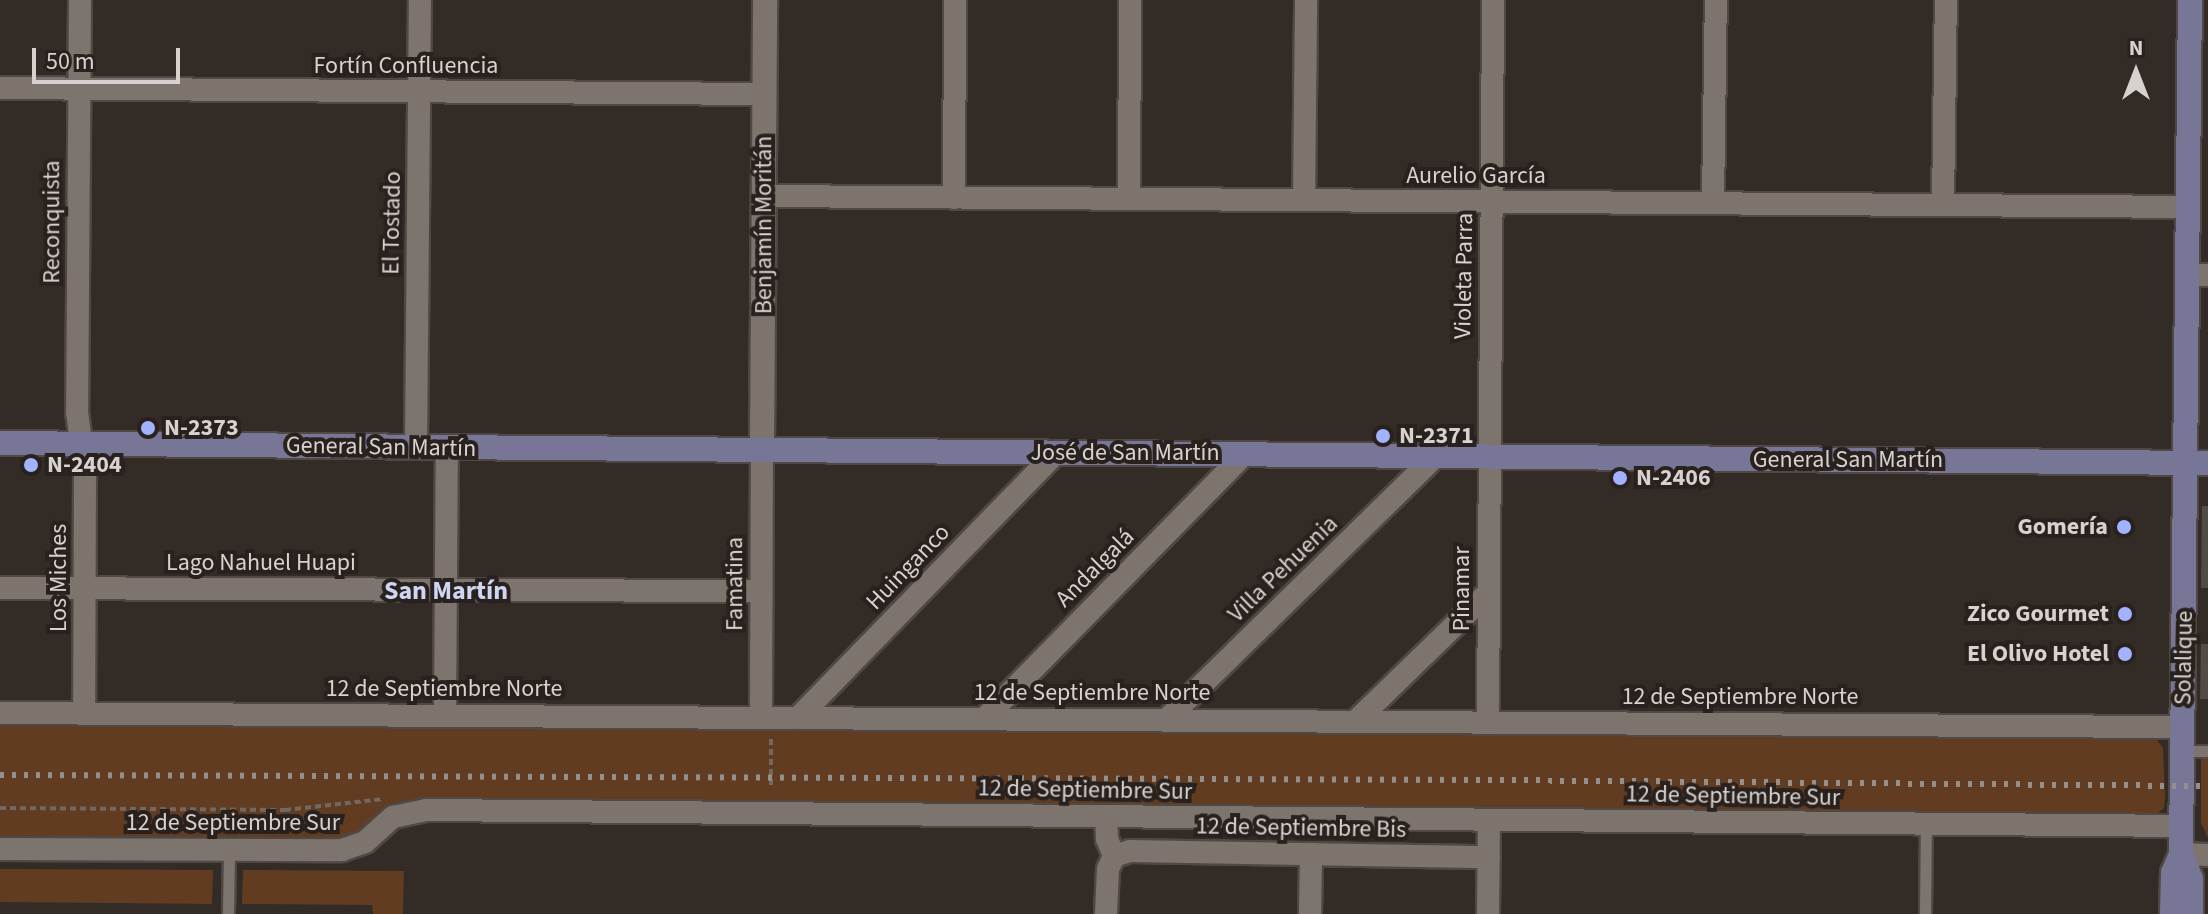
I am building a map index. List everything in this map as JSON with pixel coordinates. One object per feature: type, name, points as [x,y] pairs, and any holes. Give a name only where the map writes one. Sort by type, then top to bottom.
[{"type":"main road","name":"Solalique","points":[[2172,914],[2173,873],[2181,854],[2183,727],[2197,463],[2198,275],[2188,207],[2190,0]]},
{"type":"main road","name":"General San Martín","points":[[0,443],[762,450]]},
{"type":"main road","name":"José de San Martín","points":[[762,450],[1489,457]]},
{"type":"main road","name":"General San Martín","points":[[1489,457],[2197,463]]},
{"type":"main road","name":"Solalique","points":[[2181,854],[2191,879],[2191,914]]},
{"type":"street","name":"Reconquista","points":[[80,0],[77,412],[81,444]]},
{"type":"street","name":"El Tostado","points":[[416,447],[420,0]]},
{"type":"street","name":"Benjamín Moritán","points":[[762,450],[765,0]]},
{"type":"street","points":[[954,198],[955,0]]},
{"type":"street","points":[[1129,199],[1130,0]]},
{"type":"street","points":[[1304,200],[1306,0]]},
{"type":"street","name":"Violeta Parra","points":[[1489,457],[1493,0]]},
{"type":"street","points":[[1713,203],[1716,0]]},
{"type":"street","points":[[1943,205],[1946,0]]},
{"type":"street","name":"Fortín Confluencia","points":[[0,88],[764,94]]},
{"type":"street","name":"Aurelio García","points":[[764,196],[2188,207]]},
{"type":"street","name":"Los Miches","points":[[81,444],[85,471],[84,713]]},
{"type":"street","points":[[445,715],[447,447]]},
{"type":"street","name":"Famatina","points":[[761,717],[762,450]]},
{"type":"street","name":"Huinganco","points":[[798,718],[1056,453]]},
{"type":"street","name":"Andalgalá","points":[[984,719],[1244,454]]},
{"type":"street","name":"Villa Pehuenia","points":[[1166,720],[1436,456]]},
{"type":"street","name":"Pinamar","points":[[1488,721],[1489,457]]},
{"type":"street","name":"Lago Nahuel Huapi","points":[[0,588],[761,591]]},
{"type":"street","points":[[1356,721],[1488,593]]},
{"type":"street","name":"12 de Septiembre Norte","points":[[0,713],[2183,727]]},
{"type":"street","name":"12 de Septiembre Sur","points":[[0,849],[349,849],[365,842],[393,817],[417,810],[2182,826]]},
{"type":"street","points":[[1106,816],[1107,839],[1114,856],[1108,869],[1106,914]]},
{"type":"street","points":[[1488,914],[1489,820]]},
{"type":"street","name":"12 de Septiembre Bis","points":[[1114,856],[1125,851],[1489,857]]},
{"type":"street","points":[[1310,914],[1311,854]]},
{"type":"street","points":[[2181,854],[2208,855]]},
{"type":"lane","points":[[2183,751],[2208,751]]},
{"type":"lane","points":[[1925,914],[1926,824]]},
{"type":"lane","points":[[228,914],[229,851]]},
{"type":"path","points":[[761,717],[771,730],[771,789]]},
{"type":"shaded area","points":[[0,725],[2145,738],[2156,739],[2163,748],[2165,796],[2164,808],[2156,815],[385,814],[347,839],[0,840]]},
{"type":"shaded area","points":[[2201,755],[2208,755],[2208,838],[2201,823]]},
{"type":"shaded area","points":[[0,869],[213,870],[212,904],[0,902]]},
{"type":"shaded area","points":[[243,870],[404,871],[403,914],[373,914],[372,905],[242,904]]},
{"type":"building","points":[[2202,506],[2208,506],[2208,588],[2201,588]]},
{"type":"building","points":[[2201,644],[2208,644],[2208,699],[2200,699]]},
{"type":"railway","points":[[0,775],[1488,780],[2208,786]]},
{"type":"place","name":"N-2373","points":[[148,428]]},
{"type":"place","name":"N-2371","points":[[1383,436]]},
{"type":"place","name":"N-2404","points":[[31,465]]},
{"type":"place","name":"N-2406","points":[[1620,478]]},
{"type":"place","name":"Gomería","points":[[2124,527]]},
{"type":"place","name":"Zico Gourmet","points":[[2125,614]]},
{"type":"place","name":"El Olivo Hotel","points":[[2125,654]]},
{"type":"district","name":"San Martín","points":[[446,591]]}]
